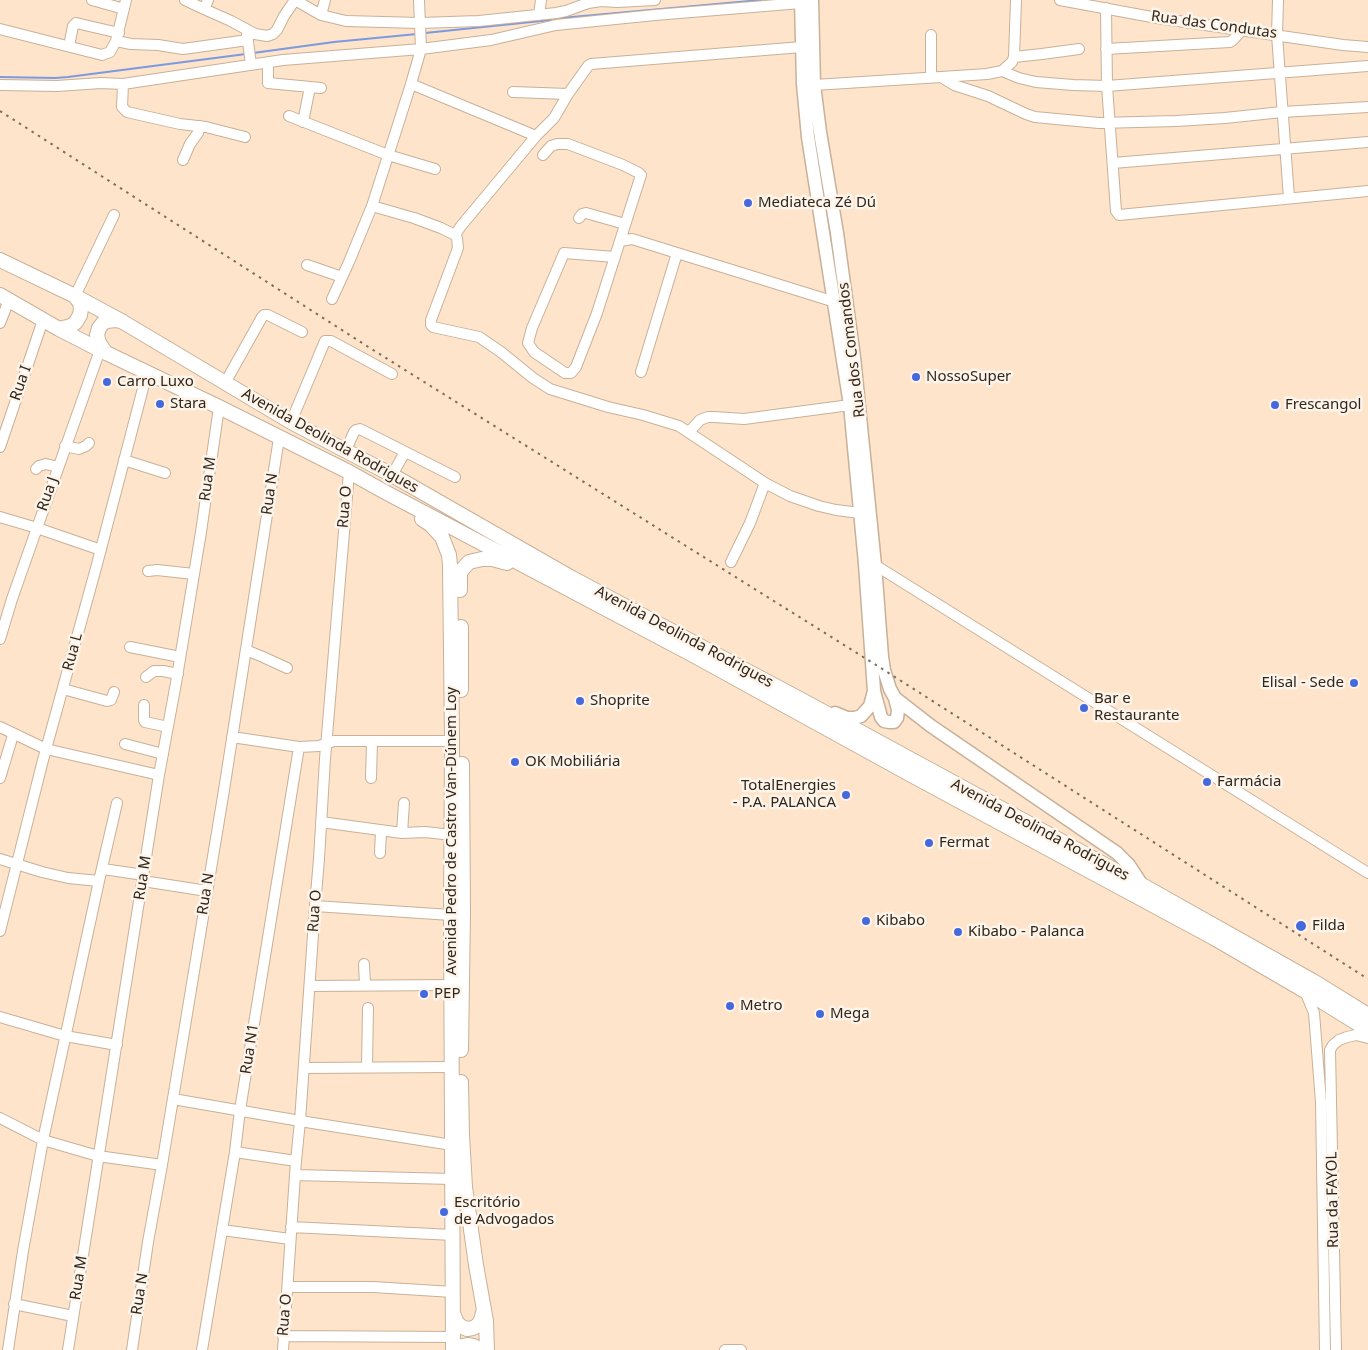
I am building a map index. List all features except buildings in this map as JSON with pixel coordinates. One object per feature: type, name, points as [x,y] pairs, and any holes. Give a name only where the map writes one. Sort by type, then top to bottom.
[{"type":"highway","name":"Avenida Deolinda Rodrigues","points":[[0,260],[75,296],[123,322],[290,422],[392,475],[572,578],[798,698],[1142,885],[1312,981],[1368,1015]]},
{"type":"highway","points":[[59,329],[71,326],[80,315],[80,303],[75,296]]},
{"type":"highway","name":"Avenida Deolinda Rodrigues","points":[[4,298],[103,352],[349,472],[684,650],[1214,938],[1306,991],[1368,1030]]},
{"type":"highway","points":[[103,352],[98,343],[97,335],[99,328],[107,321],[123,322]]},
{"type":"highway","name":"Avenida Pedro de Castro Van-Dúnem Loy","points":[[384,492],[431,526],[442,537],[449,555],[450,565],[452,741],[452,1313],[454,1346]]},
{"type":"highway","name":"Avenida Pedro de Castro Van-Dúnem Loy","points":[[487,1350],[486,1321],[465,1187],[462,1135],[461,1041],[464,914],[460,574],[464,566],[469,562],[482,558],[530,568]]},
{"type":"highway","points":[[452,1313],[460,1326],[467,1329],[478,1325],[484,1309]]},
{"type":"highway","points":[[454,1346],[469,1345],[479,1350]]},
{"type":"main road","name":"Rua dos Comandos","points":[[805,1],[820,132],[837,233],[854,357],[884,670],[898,710],[897,718],[894,722],[884,721],[881,717],[874,691],[850,405],[808,138],[802,48],[805,1]]},
{"type":"main road","points":[[798,698],[847,718],[854,718],[861,716],[867,710],[872,702],[874,691]]},
{"type":"main road","points":[[895,698],[939,731],[1117,853],[1130,866],[1142,885]]},
{"type":"street","points":[[0,29],[102,55],[110,52],[117,37],[125,4],[92,0]]},
{"type":"street","points":[[185,0],[206,5],[231,21],[248,39],[251,63]]},
{"type":"street","points":[[69,46],[73,26],[76,23],[117,37],[131,44],[158,45],[183,49],[267,36],[276,30],[295,0],[321,14],[346,21],[421,35],[504,38],[556,19],[566,11],[588,3],[655,0]]},
{"type":"street","points":[[321,14],[325,0]]},
{"type":"street","points":[[332,299],[372,206],[411,84],[421,35],[419,0]]},
{"type":"street","points":[[539,15],[541,0]]},
{"type":"street","points":[[814,85],[936,78],[1002,71],[1012,62],[1014,57],[1016,0]]},
{"type":"street","name":"Rua das Condutas","points":[[1060,0],[1158,18],[1368,47]]},
{"type":"street","points":[[1278,0],[1277,35],[1289,198]]},
{"type":"street","points":[[0,85],[124,84],[251,63],[268,63],[300,58],[421,35],[480,21],[539,15],[556,19],[654,15],[805,1]]},
{"type":"street","points":[[1106,8],[1110,123],[1116,211],[1119,215],[1368,191]]},
{"type":"street","points":[[1106,49],[1230,42],[1242,30]]},
{"type":"street","points":[[931,35],[936,78]]},
{"type":"street","points":[[455,235],[536,136],[554,118],[588,66],[595,63],[802,48]]},
{"type":"street","points":[[1014,57],[1079,49]]},
{"type":"street","points":[[268,63],[268,83],[322,88]]},
{"type":"street","points":[[1002,71],[1036,82],[1108,86],[1368,66]]},
{"type":"street","points":[[936,78],[988,96],[1035,117],[1110,123],[1225,118],[1282,112],[1368,107]]},
{"type":"street","points":[[124,84],[122,107],[127,112],[245,137]]},
{"type":"street","points":[[411,84],[536,136]]},
{"type":"street","points":[[303,122],[310,87]]},
{"type":"street","points":[[513,92],[568,94]]},
{"type":"street","points":[[289,116],[388,155],[435,169]]},
{"type":"street","points":[[183,160],[200,126]]},
{"type":"street","points":[[1113,164],[1368,142]]},
{"type":"street","points":[[543,155],[551,146],[568,144],[623,165],[640,175],[639,181],[615,257],[597,313],[576,367],[571,373],[565,373],[534,352],[528,343],[532,328],[564,252],[615,257]]},
{"type":"street","points":[[372,206],[414,218],[455,235],[458,248],[431,320],[431,325],[480,337],[550,389],[608,408],[679,426],[765,483],[805,502],[836,510],[860,513]]},
{"type":"street","points":[[579,218],[582,214],[586,213],[624,228],[632,239]]},
{"type":"street","points":[[75,296],[114,216]]},
{"type":"street","points":[[620,241],[632,239],[835,302]]},
{"type":"street","points":[[641,372],[677,253]]},
{"type":"street","points":[[307,265],[342,277]]},
{"type":"street","points":[[0,323],[4,298]]},
{"type":"street","points":[[225,383],[264,315],[268,315],[302,332]]},
{"type":"street","name":"Rua I","points":[[0,446],[43,320]]},
{"type":"street","points":[[290,422],[325,342],[331,342],[392,374]]},
{"type":"street","name":"Rua J","points":[[0,639],[65,446],[103,352]]},
{"type":"street","name":"Rua L","points":[[0,931],[46,749],[147,373]]},
{"type":"street","points":[[689,432],[700,420],[708,417],[744,419],[850,405]]},
{"type":"street","name":"Rua M","points":[[68,1350],[159,775],[178,674],[219,407]]},
{"type":"street","points":[[346,450],[354,432],[360,429],[455,477]]},
{"type":"street","name":"Rua N","points":[[132,1350],[279,438]]},
{"type":"street","points":[[65,446],[80,449],[89,443]]},
{"type":"street","points":[[392,475],[405,452]]},
{"type":"street","points":[[124,460],[165,473]]},
{"type":"street","points":[[36,469],[46,464],[58,467]]},
{"type":"street","name":"Rua O","points":[[282,1350],[310,986],[326,743],[349,472]]},
{"type":"street","points":[[731,562],[750,522],[765,483]]},
{"type":"street","points":[[0,517],[101,550]]},
{"type":"street","points":[[875,565],[1368,873]]},
{"type":"street","points":[[148,571],[157,570],[194,574]]},
{"type":"street","points":[[130,647],[180,657]]},
{"type":"street","points":[[246,650],[287,668]]},
{"type":"street","points":[[146,677],[154,671],[178,674]]},
{"type":"street","points":[[63,689],[107,701],[111,700],[114,692]]},
{"type":"street","points":[[144,705],[145,722],[168,727]]},
{"type":"street","points":[[0,727],[13,735],[46,749],[159,775]]},
{"type":"street","points":[[0,778],[13,735]]},
{"type":"street","points":[[232,737],[298,747],[318,746],[334,741],[452,741]]},
{"type":"street","points":[[371,778],[372,741]]},
{"type":"street","points":[[125,744],[163,754]]},
{"type":"street","name":"Rua N1","points":[[202,1350],[298,747]]},
{"type":"street","points":[[402,833],[404,803]]},
{"type":"street","points":[[8,1350],[14,1304],[43,1140],[117,804]]},
{"type":"street","points":[[321,822],[402,833],[425,832],[452,835]]},
{"type":"street","points":[[380,853],[381,830]]},
{"type":"street","points":[[0,859],[68,878],[99,881]]},
{"type":"street","points":[[103,869],[207,891]]},
{"type":"street","points":[[314,906],[451,915]]},
{"type":"street","points":[[364,964],[365,985]]},
{"type":"street","points":[[310,986],[452,985]]},
{"type":"street","name":"Rua da FAYOL","points":[[1306,991],[1314,1013],[1321,1102],[1325,1350]]},
{"type":"street","points":[[367,1068],[368,1008]]},
{"type":"street","points":[[0,1017],[66,1036],[117,1045]]},
{"type":"street","name":"Rua da FAYOL","points":[[1336,1350],[1330,1050],[1339,1040],[1347,1036],[1356,1035],[1368,1038]]},
{"type":"street","points":[[304,1068],[452,1067]]},
{"type":"street","points":[[173,1099],[452,1145]]},
{"type":"street","points":[[0,1118],[43,1140],[98,1156],[162,1165]]},
{"type":"street","points":[[235,1152],[296,1161]]},
{"type":"street","points":[[295,1174],[452,1179]]},
{"type":"street","points":[[291,1228],[453,1235]]},
{"type":"street","points":[[222,1230],[290,1238]]},
{"type":"street","points":[[288,1288],[373,1287],[453,1292]]},
{"type":"street","points":[[14,1304],[73,1316]]},
{"type":"street","points":[[283,1336],[454,1346]]},
{"type":"street","points":[[725,1350],[741,1350]]},
{"type":"waterway","points":[[561,18],[761,0]]},
{"type":"waterway","points":[[425,33],[551,20]]},
{"type":"waterway","points":[[253,53],[334,42],[417,34]]},
{"type":"waterway","points":[[0,77],[68,77],[246,54]]},
{"type":"railway","points":[[0,111],[370,348],[884,670],[1368,979]]},
{"type":"place","name":"Mediateca Zé Dú","points":[[748,203]]},
{"type":"place","name":"NossoSuper","points":[[916,377]]},
{"type":"place","name":"Carro Luxo","points":[[107,382]]},
{"type":"place","name":"Stara","points":[[160,404]]},
{"type":"place","name":"Frescangol","points":[[1275,405]]},
{"type":"place","name":"Elisal - Sede","points":[[1354,683]]},
{"type":"place","name":"Shoprite","points":[[580,701]]},
{"type":"place","name":"Bar e Restaurante","points":[[1084,708]]},
{"type":"place","name":"OK Mobiliária","points":[[515,762]]},
{"type":"place","name":"Farmácia","points":[[1207,782]]},
{"type":"place","name":"TotalEnergies - P.A. PALANCA","points":[[846,795]]},
{"type":"place","name":"Fermat","points":[[929,843]]},
{"type":"place","name":"Kibabo","points":[[866,921]]},
{"type":"place","name":"Filda","points":[[1301,926]]},
{"type":"place","name":"Kibabo - Palanca","points":[[958,932]]},
{"type":"place","name":"PEP","points":[[424,994]]},
{"type":"place","name":"Metro","points":[[730,1006]]},
{"type":"place","name":"Mega","points":[[820,1014]]},
{"type":"place","name":"Escritório de Advogados","points":[[444,1212]]}]
